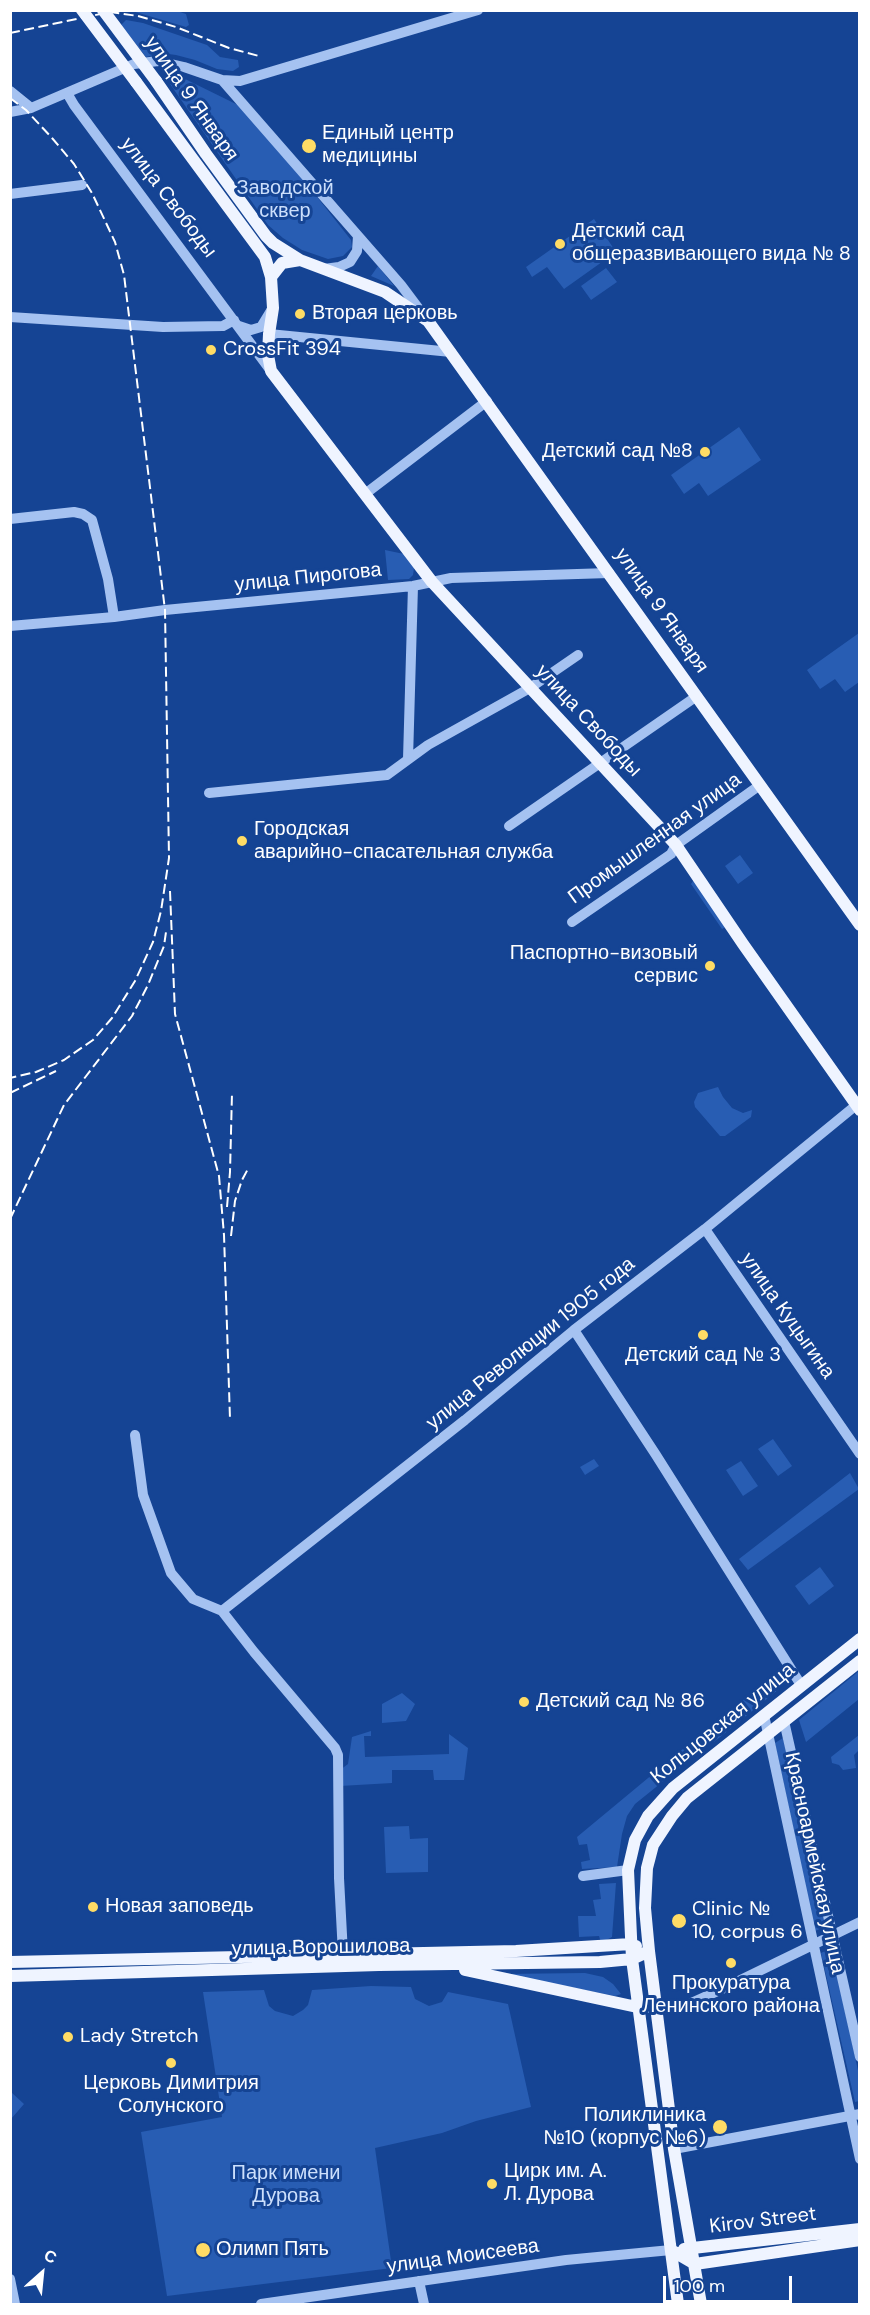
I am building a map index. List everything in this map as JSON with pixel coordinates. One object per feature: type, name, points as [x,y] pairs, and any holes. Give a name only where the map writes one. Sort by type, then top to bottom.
[{"type":"main road","name":"улица 9 Января","points":[[82,10],[264,257],[271,277]]},
{"type":"main road","name":"улица 9 Января","points":[[103,10],[266,237],[300,260],[386,292],[428,321],[860,926]]},
{"type":"main road","points":[[271,370],[268,355],[273,308],[271,277],[282,263],[300,260]]},
{"type":"main road","name":"улица Свободы","points":[[271,370],[432,582],[676,845],[858,1106]]},
{"type":"main road","name":"Кольцовская улица","points":[[678,2304],[637,2007],[631,1944],[628,1870],[631,1856],[640,1829],[667,1794],[860,1639]]},
{"type":"main road","points":[[700,2304],[674,2149],[649,1952],[645,1908],[647,1868],[653,1845],[687,1798],[860,1661]]},
{"type":"main road","points":[[631,1944],[649,1952]]},
{"type":"main road","name":"улица Ворошилова","points":[[10,1962],[516,1951],[631,1944]]},
{"type":"main road","name":"улица Ворошилова","points":[[10,1976],[379,1965],[600,1962],[632,1959],[649,1952]]},
{"type":"main road","points":[[444,1965],[637,2007]]},
{"type":"main road","name":"Kirov Street","points":[[671,2250],[860,2229]]},
{"type":"main road","name":"Kirov Street","points":[[695,2264],[860,2240]]},
{"type":"main road","points":[[671,2250],[695,2264]]},
{"type":"street","points":[[10,112],[31,108],[134,64],[158,61],[222,80],[240,81],[478,10]]},
{"type":"street","name":"улица 9 Января","points":[[222,80],[401,285],[428,321]]},
{"type":"street","points":[[10,91],[31,108]]},
{"type":"street","name":"улица Свободы","points":[[67,93],[271,370]]},
{"type":"street","points":[[10,194],[82,185]]},
{"type":"street","points":[[324,269],[339,267],[350,262],[357,251],[358,236]]},
{"type":"street","points":[[10,317],[163,327],[223,326],[237,323],[250,330],[261,327],[273,308]]},
{"type":"street","points":[[269,334],[451,352]]},
{"type":"street","points":[[365,494],[487,401]]},
{"type":"street","points":[[10,519],[74,512],[83,513],[92,520],[108,579],[114,617]]},
{"type":"street","name":"улица Пирогова","points":[[10,626],[413,586],[451,578],[609,573]]},
{"type":"street","points":[[408,759],[413,586]]},
{"type":"street","points":[[209,793],[387,774],[428,745],[530,688],[578,654]]},
{"type":"street","points":[[509,826],[697,696]]},
{"type":"street","name":"Промышленная улица","points":[[572,922],[671,854],[676,845],[760,785]]},
{"type":"street","name":"улица Революции 1905 года","points":[[222,1611],[858,1106]]},
{"type":"street","name":"улица Куцыгина","points":[[705,1229],[860,1454]]},
{"type":"street","points":[[574,1330],[801,1685]]},
{"type":"street","points":[[135,1435],[143,1495],[171,1573],[193,1599],[222,1611],[254,1653],[335,1748],[338,1755],[338,1867],[343,1953]]},
{"type":"street","name":"Красноармейская улица","points":[[764,1714],[813,1943],[855,2115],[860,2159]]},
{"type":"street","name":"Красноармейская улица","points":[[784,1721],[860,2057]]},
{"type":"street","points":[[583,1876],[628,1870]]},
{"type":"street","points":[[637,2007],[656,2006],[678,2009],[860,1922]]},
{"type":"street","points":[[674,2149],[855,2115]]},
{"type":"street","name":"улица Моисеева","points":[[261,2304],[580,2258],[671,2250]]},
{"type":"street","points":[[10,2279],[15,2304]]},
{"type":"street","points":[[418,2281],[424,2304]]},
{"type":"green space","points":[[132,11],[177,11],[186,14],[189,25],[186,27]]},
{"type":"green space","points":[[126,20],[143,23],[207,45],[220,57],[238,60],[239,67],[233,71],[217,69],[195,60],[161,53],[146,57],[121,25]]},
{"type":"green space","name":"Заводской сквер","points":[[181,77],[240,106],[262,127],[351,240],[352,247],[343,256],[328,259],[302,250],[268,225],[170,84]]},
{"type":"green space","points":[[594,219],[616,252],[564,289],[547,267],[532,277],[526,267]]},
{"type":"green space","points":[[378,266],[394,286],[371,276]]},
{"type":"green space","points":[[606,268],[617,282],[591,300],[581,286]]},
{"type":"green space","points":[[739,427],[761,460],[708,496],[699,483],[684,494],[671,475]]},
{"type":"green space","points":[[385,550],[404,554],[414,568],[413,575],[409,579],[388,580]]},
{"type":"green space","points":[[859,633],[859,682],[845,692],[835,679],[820,689],[807,670]]},
{"type":"green space","points":[[740,855],[753,873],[738,884],[725,866]]},
{"type":"green space","points":[[695,878],[727,926],[722,929],[691,884]]},
{"type":"green space","points":[[718,1087],[732,1108],[743,1113],[752,1110],[751,1117],[725,1136],[720,1136],[695,1107],[694,1102],[698,1093]]},
{"type":"green space","points":[[773,1439],[792,1466],[778,1476],[758,1449]]},
{"type":"green space","points":[[594,1459],[599,1466],[585,1475],[580,1467]]},
{"type":"green space","points":[[741,1461],[758,1486],[743,1496],[726,1470]]},
{"type":"green space","points":[[850,1473],[859,1489],[748,1570],[739,1559]]},
{"type":"green space","points":[[820,1567],[834,1586],[809,1605],[795,1586]]},
{"type":"green space","points":[[859,1671],[859,1699],[806,1742],[799,1720]]},
{"type":"green space","points":[[771,1677],[779,1689],[714,1742],[711,1740],[705,1744],[702,1750],[694,1741]]},
{"type":"green space","points":[[402,1693],[415,1704],[406,1721],[382,1723],[382,1704]]},
{"type":"green space","points":[[371,1731],[371,1736],[364,1736],[365,1757],[449,1754],[449,1734],[468,1748],[464,1780],[434,1780],[433,1770],[392,1770],[392,1783],[340,1786],[340,1770],[348,1764],[352,1737]]},
{"type":"green space","points":[[859,1735],[859,1750],[854,1755],[856,1768],[843,1770],[839,1765],[832,1763],[831,1757]]},
{"type":"green space","points":[[783,1738],[827,1926],[815,1931],[775,1743]]},
{"type":"green space","points":[[683,1749],[691,1759],[635,1804],[627,1816],[617,1867],[582,1869],[581,1862],[590,1860],[587,1844],[579,1845],[577,1837]]},
{"type":"green space","points":[[409,1826],[410,1839],[428,1838],[428,1872],[386,1873],[384,1827]]},
{"type":"green space","points":[[616,1883],[612,1937],[601,1943],[599,1936],[579,1937],[578,1916],[596,1916],[593,1900],[601,1899],[599,1884]]},
{"type":"green space","points":[[831,1948],[859,2075],[859,2101],[855,2102],[821,1953]]},
{"type":"green space","points":[[585,1973],[603,1977],[621,1994],[615,1996],[504,1974]]},
{"type":"green space","name":"Парк имени Дурова","points":[[371,1986],[411,1987],[415,1999],[429,2006],[442,2002],[448,1992],[508,2004],[531,2107],[476,2121],[442,2133],[375,2148],[392,2268],[167,2296],[141,2132],[222,2117],[203,1992],[264,1990],[269,2006],[275,2011],[293,2016],[308,2005],[312,1990]]},
{"type":"green space","points":[[11,2092],[24,2104],[11,2119]]},
{"type":"railway","points":[[10,33],[110,12],[138,16],[176,27],[229,48],[259,56]]},
{"type":"railway","points":[[10,98],[26,110],[74,164],[92,193],[115,242],[124,275],[165,610],[169,858],[161,911],[153,942],[135,981],[112,1018],[93,1040],[64,1060],[36,1072],[10,1078]]},
{"type":"railway","points":[[170,891],[175,1014],[219,1176],[224,1235],[230,1419]]},
{"type":"railway","points":[[10,1219],[64,1105],[132,1016],[164,946],[166,932]]},
{"type":"railway","points":[[10,1093],[56,1071]]},
{"type":"railway","points":[[227,1207],[232,1093]]},
{"type":"railway","points":[[231,1236],[235,1201],[249,1167]]},
{"type":"place","name":"Единый центр медицины","points":[[309,146]]},
{"type":"place","name":"Детский сад общеразвивающего вида № 8","points":[[560,244]]},
{"type":"place","name":"Вторая церковь","points":[[300,314]]},
{"type":"place","name":"CrossFit 394","points":[[211,350]]},
{"type":"place","name":"Детский сад №8","points":[[705,452]]},
{"type":"place","name":"Городская аварийно-спасательная служба","points":[[242,841]]},
{"type":"place","name":"Паспортно-визовый сервис","points":[[710,966]]},
{"type":"place","name":"Детский сад № 3","points":[[703,1335]]},
{"type":"place","name":"Детский сад № 86","points":[[524,1702]]},
{"type":"place","name":"Новая заповедь","points":[[93,1907]]},
{"type":"place","name":"Clinic № 10, corpus 6","points":[[679,1921]]},
{"type":"place","name":"Прокуратура Ленинского района","points":[[731,1963]]},
{"type":"place","name":"Lady Stretch","points":[[68,2037]]},
{"type":"place","name":"Церковь Димитрия Солунского","points":[[171,2063]]},
{"type":"place","name":"Поликлиника №10 (корпус №6)","points":[[720,2127]]},
{"type":"place","name":"Цирк им. А. Л. Дурова","points":[[492,2184]]},
{"type":"place","name":"Олимп Пять","points":[[203,2250]]}]
